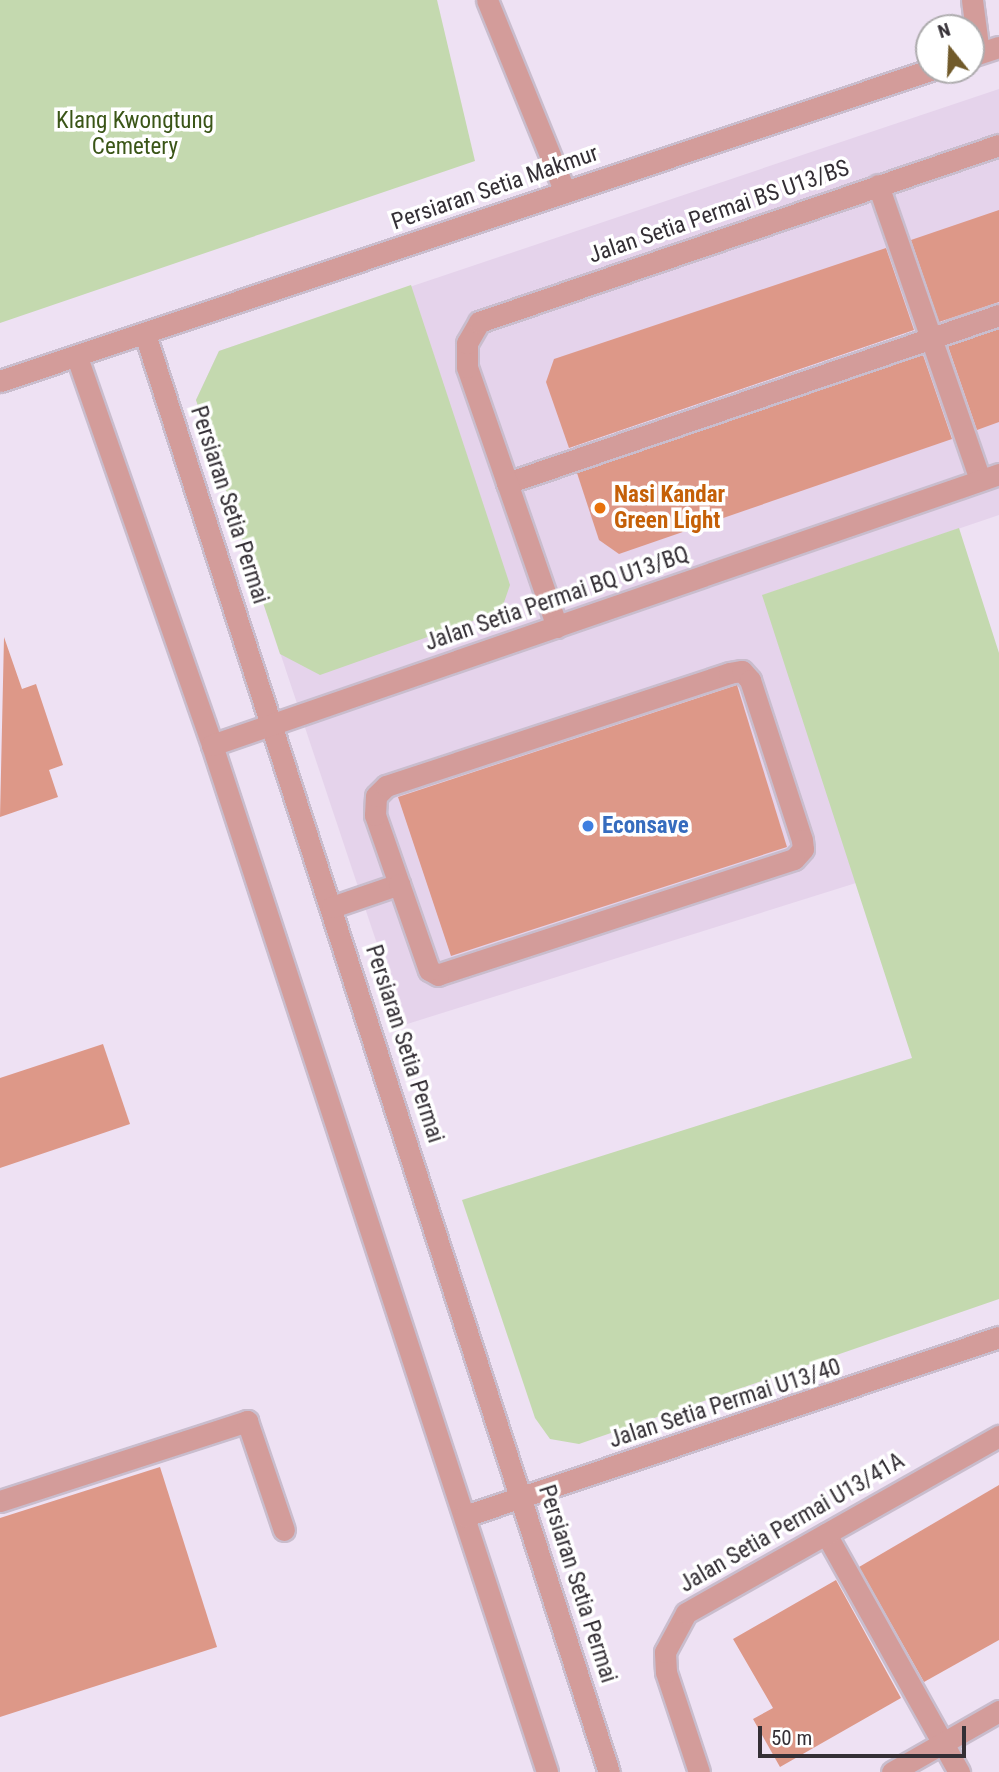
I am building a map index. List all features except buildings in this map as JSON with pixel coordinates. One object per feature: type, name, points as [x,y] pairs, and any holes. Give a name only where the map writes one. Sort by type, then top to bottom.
[{"type":"street","points":[[487,0],[565,192]]},
{"type":"street","name":"Persiaran Setia Makmur","points":[[0,381],[915,75]]},
{"type":"street","name":"Jalan Setia Permai BS U13/BS","points":[[507,482],[467,367],[467,344],[479,322],[999,145]]},
{"type":"street","points":[[878,185],[931,338],[990,477]]},
{"type":"street","points":[[557,627],[507,482],[999,315]]},
{"type":"street","name":"Persiaran Setia Permai","points":[[145,334],[274,724],[609,1772]]},
{"type":"street","points":[[77,357],[212,745],[547,1772]]},
{"type":"street","name":"Jalan Setia Permai BQ U13/BQ","points":[[212,745],[990,477]]},
{"type":"street","points":[[742,671],[750,680],[802,840],[803,849],[794,859],[438,975],[429,970],[399,884],[375,815],[376,796],[386,786],[729,673],[742,671]]},
{"type":"street","points":[[332,907],[399,884]]},
{"type":"street","name":"Jalan Setia Permai U13/40","points":[[465,1516],[999,1338]]},
{"type":"street","points":[[0,1501],[247,1420],[284,1530]]},
{"type":"street","name":"Jalan Setia Permai U13/41A","points":[[699,1772],[666,1672],[665,1652],[672,1631],[686,1613],[999,1436]]},
{"type":"street","points":[[826,1534],[960,1772]]},
{"type":"street","points":[[892,1772],[999,1711]]},
{"type":"shaded area","points":[[999,89],[999,515],[763,595],[856,883],[404,1025],[196,400],[219,351]]},
{"type":"green space","name":"Klang Kwongtung Cemetery","points":[[0,0],[437,0],[475,161],[0,323]]},
{"type":"green space","points":[[411,285],[510,585],[501,611],[320,675],[280,654],[196,400],[219,351]]},
{"type":"green space","points":[[959,528],[999,653],[999,1299],[579,1444],[550,1439],[535,1418],[462,1200],[912,1058],[762,595]]},
{"type":"place","name":"Nasi Kandar Green Light","points":[[600,508]]},
{"type":"place","name":"Econsave","points":[[588,826]]}]
